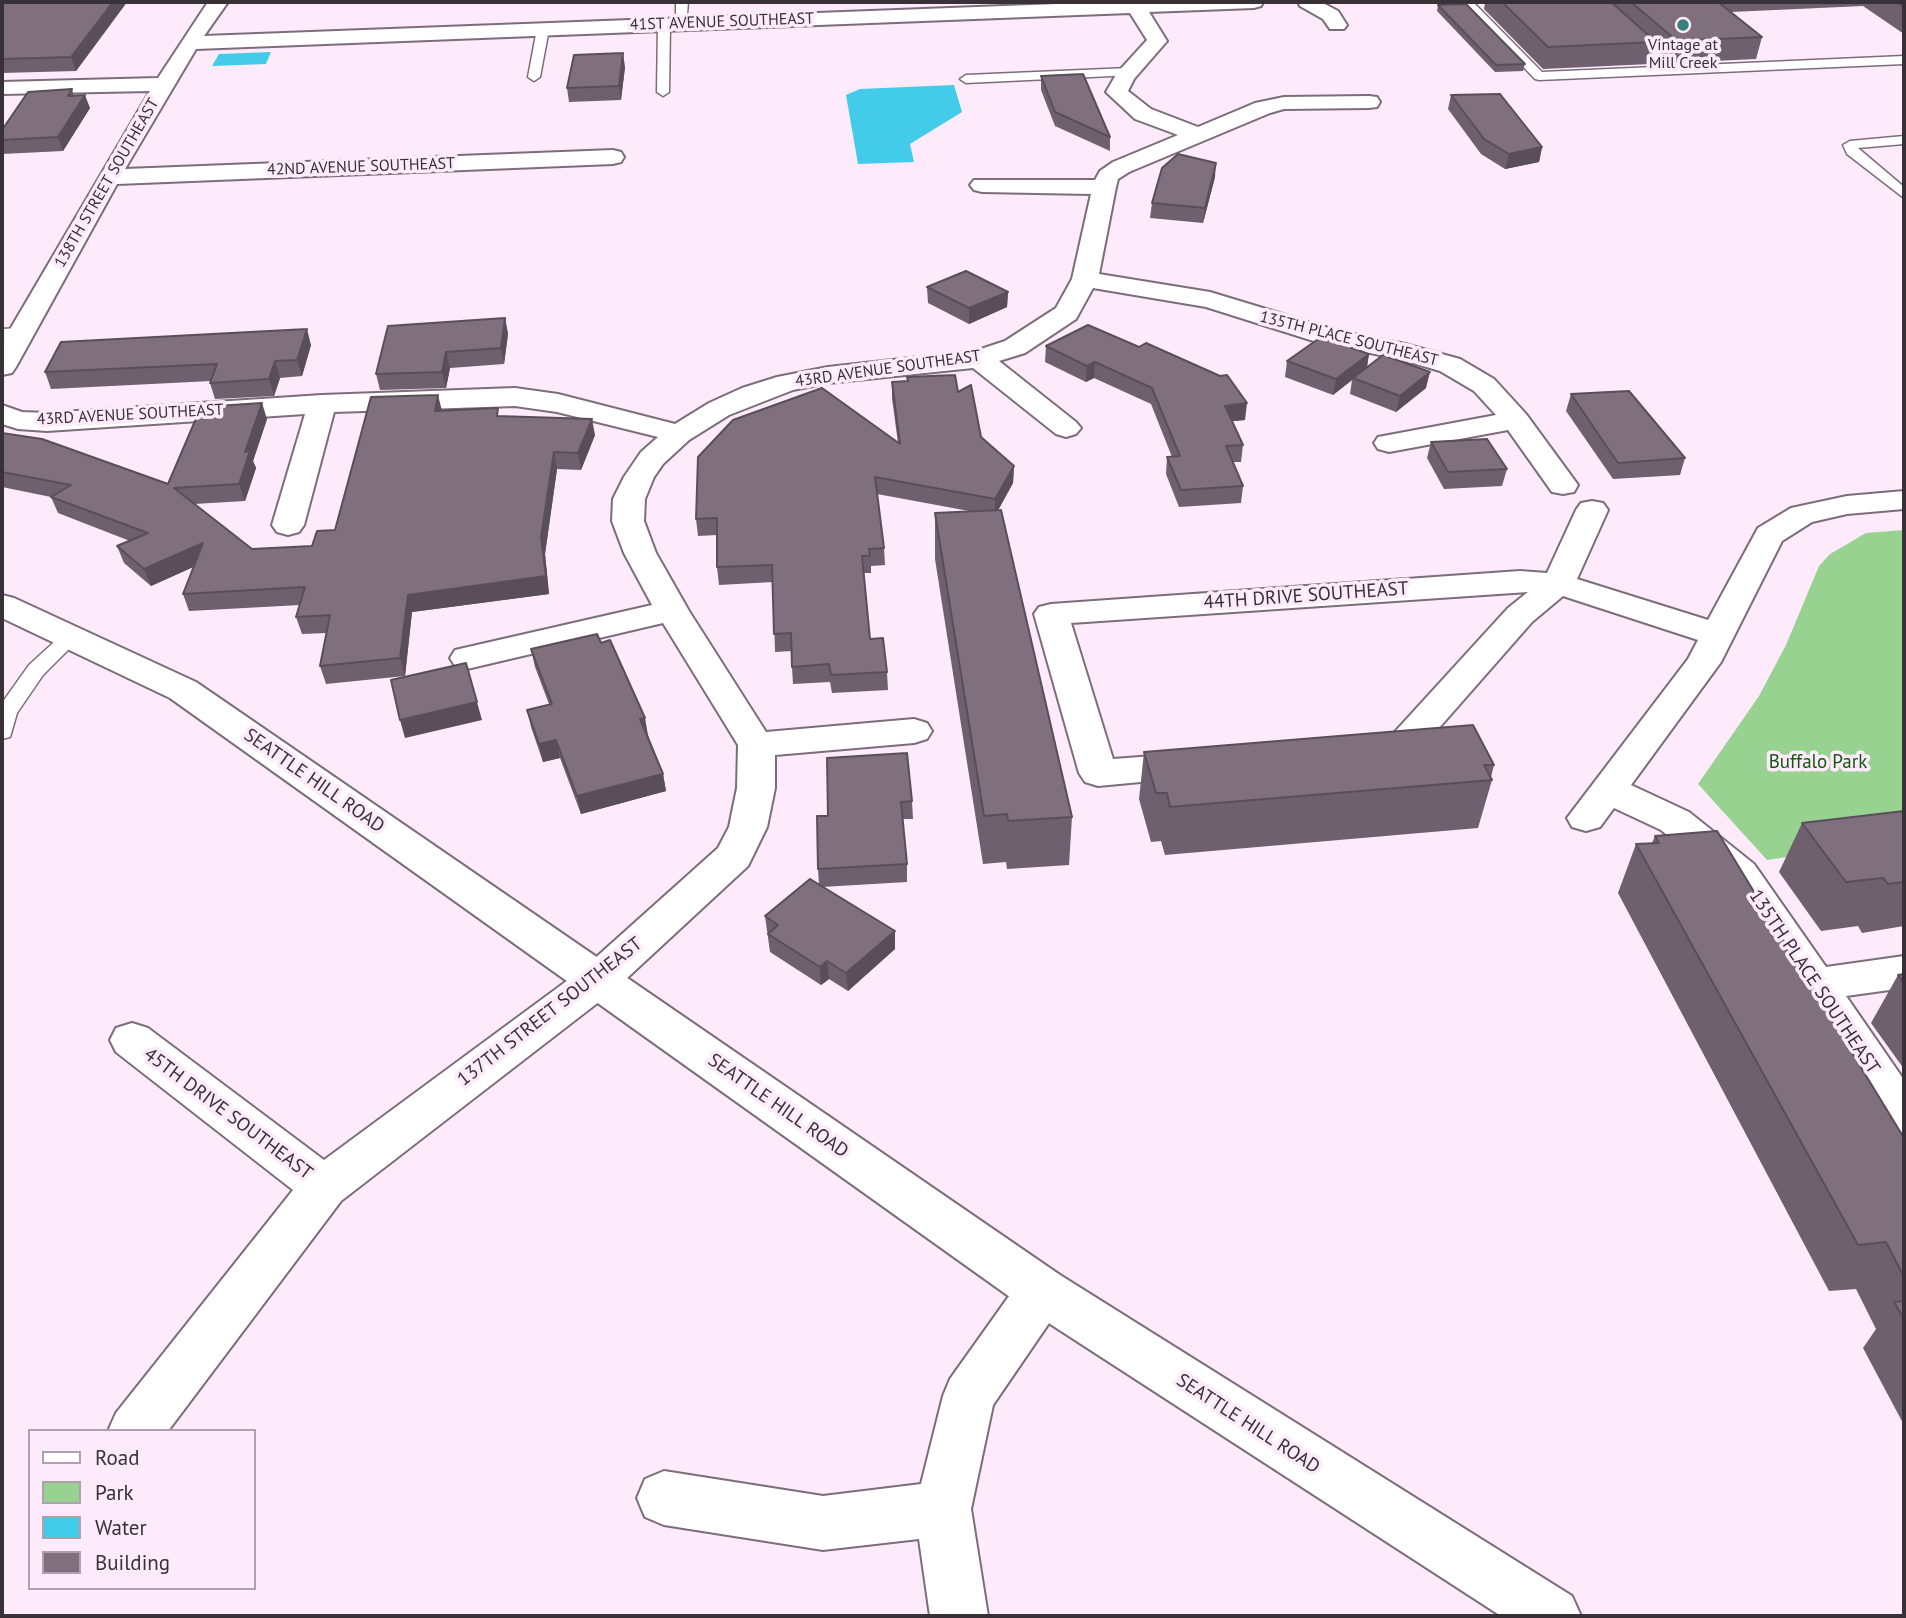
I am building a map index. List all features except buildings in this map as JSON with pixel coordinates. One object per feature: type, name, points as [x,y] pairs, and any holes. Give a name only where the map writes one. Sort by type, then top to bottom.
[{"type":"street","name":"138TH STREET SOUTHEAST","points":[[2,368],[11,334],[189,43],[218,2]]},
{"type":"street","name":"41ST AVENUE SOUTHEAST","points":[[189,43],[673,24],[931,8],[1254,2]]},
{"type":"street","points":[[1307,2],[1331,15],[1336,25]]},
{"type":"street","points":[[1136,6],[1157,41],[1129,72],[1117,92],[1122,99],[1143,114],[1196,134]]},
{"type":"street","points":[[2,88],[164,84]]},
{"type":"street","points":[[982,185],[1104,187],[1108,176],[1121,167],[1263,108],[1284,103],[1369,102]]},
{"type":"street","name":"42ND AVENUE SOUTHEAST","points":[[109,177],[612,157]]},
{"type":"street","name":"43RD AVENUE SOUTHEAST","points":[[2,414],[18,420],[47,422],[322,404],[514,397],[558,403],[679,434],[730,404],[787,383],[828,375],[979,359],[1015,347],[1067,313],[1085,279],[1104,187]]},
{"type":"street","name":"135TH PLACE SOUTHEAST","points":[[1085,279],[1210,300],[1329,337],[1405,352],[1450,365],[1484,385],[1516,420],[1563,485]]},
{"type":"street","points":[[979,359],[1066,428]]},
{"type":"street","points":[[288,525],[322,404]]},
{"type":"street","points":[[1389,443],[1516,420]]},
{"type":"street","points":[[679,434],[652,458],[639,477],[629,499],[628,520],[640,553],[672,611],[756,744],[914,731]]},
{"type":"street","points":[[1719,635],[1769,535],[1802,515],[1847,505],[1904,500]]},
{"type":"street","points":[[1342,754],[1369,752],[1404,744],[1520,615],[1558,584],[1592,510]]},
{"type":"street","name":"44TH DRIVE SOUTHEAST","points":[[1234,762],[1098,773],[1051,614],[1520,581],[1558,584],[1719,635]]},
{"type":"street","name":"SEATTLE HILL ROAD","points":[[2,605],[183,690],[1042,1292],[1552,1616]]},
{"type":"street","points":[[467,658],[672,611]]},
{"type":"street","name":"135TH PLACE SOUTHEAST","points":[[1719,635],[1679,698],[1597,804],[1675,821],[1740,874],[1904,1116]]},
{"type":"street","name":"137TH STREET SOUTHEAST","points":[[137,1429],[324,1187],[598,980],[734,856],[748,827],[753,801],[756,744]]},
{"type":"street","points":[[1817,984],[1904,972]]},
{"type":"street","name":"45TH DRIVE SOUTHEAST","points":[[132,1040],[324,1187]]},
{"type":"street","points":[[959,1616],[943,1509],[969,1396],[1042,1292]]},
{"type":"street","points":[[664,1499],[823,1523],[943,1509]]},
{"type":"lane","points":[[663,92],[673,24],[682,2]]},
{"type":"lane","points":[[1466,2],[1539,76],[1904,60]]},
{"type":"lane","points":[[534,77],[543,29]]},
{"type":"lane","points":[[1649,54],[1669,71]]},
{"type":"lane","points":[[966,79],[1129,72]]},
{"type":"lane","points":[[1904,140],[1850,145],[1852,150],[1904,194]]},
{"type":"lane","points":[[2,732],[6,712],[36,670],[71,637]]},
{"type":"green space","name":"Buffalo Park","points":[[1904,530],[1904,839],[1767,860],[1698,784],[1759,696],[1786,645],[1819,566],[1830,554],[1866,533]]},
{"type":"water","points":[[271,52],[266,64],[212,66],[219,54]]},
{"type":"water","points":[[954,85],[962,112],[910,144],[914,162],[858,164],[846,95],[860,89]]},
{"type":"place","name":"Vintage at Mill Creek","points":[[1683,25]]}]
